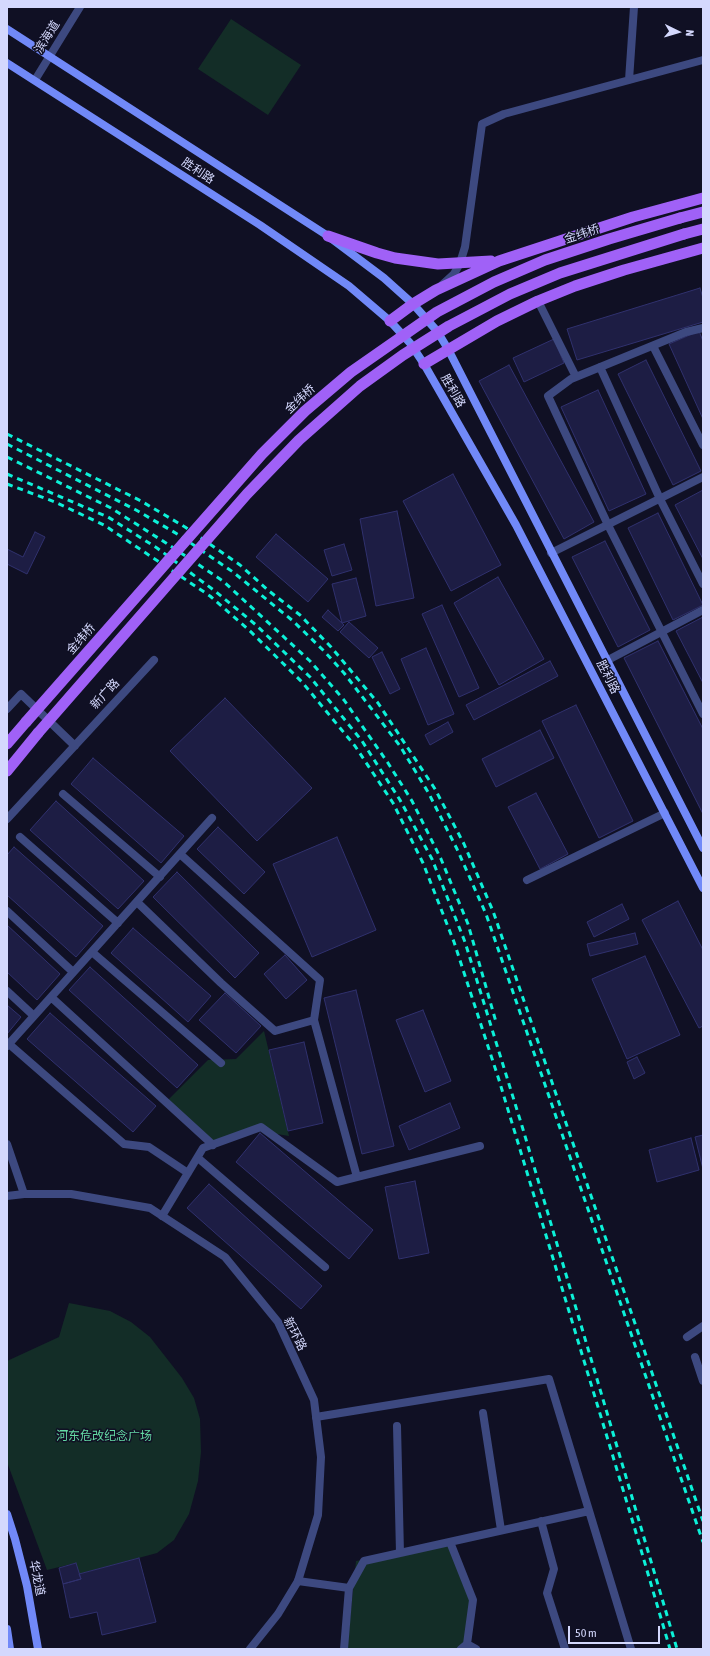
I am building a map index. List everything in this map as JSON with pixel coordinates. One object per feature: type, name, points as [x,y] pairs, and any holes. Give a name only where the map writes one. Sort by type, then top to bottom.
[{"type":"main road","name":"胜利路","points":[[7,30],[328,236],[379,273],[413,304],[437,331],[448,349],[703,848]]},
{"type":"main road","name":"胜利路","points":[[7,63],[260,225],[350,286],[390,321],[410,343],[424,364],[516,525],[703,888]]},
{"type":"main road","points":[[390,321],[413,304],[436,290],[500,261],[626,219],[703,198]]},
{"type":"main road","name":"金纬桥","points":[[7,744],[262,454],[305,411],[351,372],[437,312],[494,282],[552,258],[609,239],[703,212]]},
{"type":"main road","points":[[7,770],[247,494],[299,440],[360,386],[403,355],[449,326],[510,294],[566,271],[703,229]]},
{"type":"main road","points":[[328,236],[395,258],[438,264],[500,261]]},
{"type":"main road","points":[[424,364],[497,321],[538,301],[575,286],[624,270],[703,248]]},
{"type":"main road","name":"华龙道","points":[[7,1514],[27,1586],[38,1649]]},
{"type":"main road","points":[[7,1629],[10,1649]]},
{"type":"street","name":"滨海道","points":[[35,80],[80,7]]},
{"type":"street","points":[[628,80],[634,7]]},
{"type":"street","points":[[436,290],[454,274],[460,263],[465,247],[482,124],[504,114],[703,60]]},
{"type":"street","points":[[538,301],[576,377]]},
{"type":"street","points":[[703,328],[686,332],[571,379],[548,396],[608,524],[703,714]]},
{"type":"street","points":[[653,346],[703,446]]},
{"type":"street","points":[[600,367],[660,499],[703,584]]},
{"type":"street","points":[[551,553],[703,477]]},
{"type":"street","points":[[608,660],[703,610]]},
{"type":"street","name":"新广路","points":[[7,819],[154,660]]},
{"type":"street","points":[[7,710],[21,694],[75,746]]},
{"type":"street","points":[[63,794],[160,877]]},
{"type":"street","points":[[527,880],[665,813]]},
{"type":"street","points":[[188,1173],[149,1147],[124,1144],[8,1045],[212,818]]},
{"type":"street","points":[[20,837],[118,923]]},
{"type":"street","points":[[180,854],[320,980],[314,1020],[357,1177]]},
{"type":"street","points":[[137,902],[221,983],[274,1031],[314,1020]]},
{"type":"street","points":[[7,911],[73,972]]},
{"type":"street","points":[[92,952],[221,1063]]},
{"type":"street","points":[[7,991],[34,1016]]},
{"type":"street","points":[[51,997],[213,1145]]},
{"type":"street","points":[[162,1216],[204,1148],[261,1127],[337,1182],[480,1146]]},
{"type":"street","points":[[7,1144],[24,1194]]},
{"type":"street","points":[[198,1158],[325,1267]]},
{"type":"street","name":"新环路","points":[[7,1196],[24,1194],[71,1194],[150,1208],[224,1257],[278,1322],[314,1400],[321,1457],[318,1515],[298,1581],[278,1614],[250,1649]]},
{"type":"street","points":[[687,1337],[703,1326]]},
{"type":"street","points":[[695,1357],[703,1381]]},
{"type":"street","points":[[316,1417],[549,1379],[631,1649]]},
{"type":"street","points":[[483,1413],[502,1530]]},
{"type":"street","points":[[397,1426],[400,1553]]},
{"type":"street","points":[[344,1649],[349,1588],[364,1561],[589,1511]]},
{"type":"street","points":[[541,1522],[554,1569],[547,1593],[565,1649]]},
{"type":"street","points":[[450,1542],[473,1600],[464,1646],[476,1649]]},
{"type":"street","points":[[298,1581],[349,1588]]},
{"type":"green space","points":[[231,19],[301,65],[268,115],[198,69]]},
{"type":"green space","points":[[264,1031],[289,1136],[253,1130],[214,1143],[168,1100],[208,1060],[236,1059]]},
{"type":"green space","name":"河东危改纪念广场","points":[[69,1303],[110,1311],[131,1322],[150,1337],[182,1378],[194,1398],[200,1419],[201,1452],[198,1481],[189,1514],[174,1540],[157,1553],[79,1574],[76,1563],[47,1570],[7,1462],[7,1361],[59,1337]]},
{"type":"green space","points":[[448,1546],[472,1594],[463,1649],[347,1649],[356,1561]]},
{"type":"building","points":[[700,288],[703,298],[703,322],[577,360],[567,329]]},
{"type":"building","points":[[699,331],[703,341],[703,419],[669,344]]},
{"type":"building","points":[[554,339],[564,363],[524,382],[513,358]]},
{"type":"building","points":[[646,360],[701,471],[673,485],[618,374]]},
{"type":"building","points":[[509,365],[594,522],[564,539],[479,381]]},
{"type":"building","points":[[598,390],[646,494],[609,511],[561,407]]},
{"type":"building","points":[[453,474],[501,565],[451,591],[403,501]]},
{"type":"building","points":[[703,490],[703,559],[675,505]]},
{"type":"building","points":[[397,511],[414,598],[376,606],[360,519]]},
{"type":"building","points":[[658,513],[703,605],[673,620],[628,528]]},
{"type":"building","points":[[35,532],[45,537],[27,574],[7,564],[7,549],[23,557]]},
{"type":"building","points":[[276,534],[328,579],[308,602],[256,557]]},
{"type":"building","points":[[605,541],[650,630],[618,647],[572,557]]},
{"type":"building","points":[[344,544],[352,570],[332,576],[324,550]]},
{"type":"building","points":[[498,577],[544,659],[499,685],[454,603]]},
{"type":"building","points":[[356,578],[366,616],[342,623],[332,584]]},
{"type":"building","points":[[442,605],[479,688],[459,697],[422,614]]},
{"type":"building","points":[[328,610],[344,625],[338,631],[322,617]]},
{"type":"building","points":[[703,617],[703,683],[676,631]]},
{"type":"building","points":[[349,622],[378,648],[369,658],[340,632]]},
{"type":"building","points":[[658,641],[703,729],[703,814],[624,658]]},
{"type":"building","points":[[426,648],[454,714],[428,725],[401,659]]},
{"type":"building","points":[[382,652],[400,689],[390,694],[372,657]]},
{"type":"building","points":[[550,661],[558,676],[474,720],[466,705]]},
{"type":"building","points":[[225,698],[312,788],[257,841],[170,751]]},
{"type":"building","points":[[576,705],[633,821],[599,838],[542,721]]},
{"type":"building","points":[[448,722],[453,732],[430,745],[425,735]]},
{"type":"building","points":[[540,730],[554,758],[496,787],[482,759]]},
{"type":"building","points":[[93,758],[184,836],[161,863],[71,784]]},
{"type":"building","points":[[536,793],[568,854],[540,869],[508,807]]},
{"type":"building","points":[[56,801],[144,881],[118,909],[30,830]]},
{"type":"building","points":[[218,827],[265,872],[244,894],[197,849]]},
{"type":"building","points":[[337,837],[376,930],[312,957],[273,864]]},
{"type":"building","points":[[14,847],[103,926],[76,957],[7,895],[7,855]]},
{"type":"building","points":[[177,872],[259,953],[235,978],[153,897]]},
{"type":"building","points":[[678,901],[703,950],[703,1026],[699,1028],[642,920]]},
{"type":"building","points":[[622,904],[629,919],[594,937],[587,922]]},
{"type":"building","points":[[7,925],[60,974],[37,1000],[7,972]]},
{"type":"building","points":[[133,928],[211,996],[188,1022],[111,953]]},
{"type":"building","points":[[635,933],[638,944],[590,956],[587,944]]},
{"type":"building","points":[[285,955],[307,980],[286,999],[264,974]]},
{"type":"building","points":[[645,956],[680,1035],[627,1059],[592,979]]},
{"type":"building","points":[[90,967],[198,1065],[177,1088],[69,990]]},
{"type":"building","points":[[356,990],[394,1146],[362,1154],[324,998]]},
{"type":"building","points":[[225,993],[261,1026],[236,1053],[199,1020]]},
{"type":"building","points":[[7,1005],[21,1017],[7,1034]]},
{"type":"building","points":[[423,1010],[451,1081],[425,1092],[396,1020]]},
{"type":"building","points":[[50,1013],[156,1106],[133,1132],[27,1039]]},
{"type":"building","points":[[304,1042],[323,1123],[288,1131],[269,1050]]},
{"type":"building","points":[[637,1057],[645,1073],[634,1079],[627,1062]]},
{"type":"building","points":[[450,1103],[460,1128],[409,1150],[399,1126]]},
{"type":"building","points":[[260,1133],[373,1230],[349,1259],[236,1162]]},
{"type":"building","points":[[703,1135],[703,1169],[695,1137]]},
{"type":"building","points":[[691,1138],[699,1170],[657,1182],[649,1150]]},
{"type":"building","points":[[415,1181],[429,1253],[399,1259],[385,1187]]},
{"type":"building","points":[[209,1184],[322,1286],[301,1309],[187,1208]]},
{"type":"building","points":[[139,1558],[156,1622],[102,1635],[97,1612],[70,1618],[63,1584],[81,1579],[79,1574]]},
{"type":"building","points":[[76,1563],[81,1579],[63,1584],[59,1568]]},
{"type":"railway","points":[[7,434],[141,501],[185,527],[240,565],[269,591],[300,615],[331,647],[378,703],[435,789],[464,844],[493,911],[703,1521]]},
{"type":"railway","points":[[7,444],[136,510],[179,535],[233,572],[293,621],[324,651],[344,673],[400,746],[428,792],[457,849],[486,914],[703,1542]]},
{"type":"railway","points":[[7,457],[111,508],[223,581],[310,661],[344,700],[388,763],[412,801],[441,859],[468,924],[496,1022]]},
{"type":"railway","points":[[7,474],[108,517],[157,548],[215,591],[256,625],[310,677],[362,741],[400,800],[432,859],[465,942],[522,1126],[677,1649]]},
{"type":"railway","points":[[7,484],[55,502],[104,525],[210,596],[249,630],[302,682],[355,746],[393,803],[423,863],[454,942],[499,1080],[670,1649]]}]
